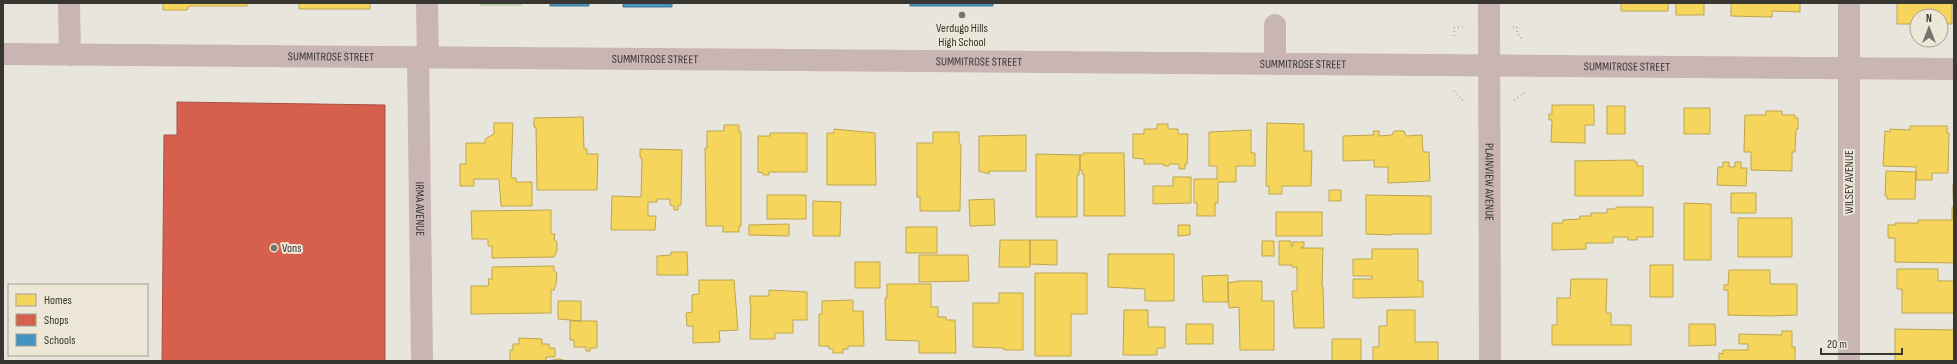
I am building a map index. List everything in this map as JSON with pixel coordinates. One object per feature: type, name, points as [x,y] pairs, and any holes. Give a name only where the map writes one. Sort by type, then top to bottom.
[{"type":"street","points":[[69,3],[70,55]]},
{"type":"street","name":"IRMA AVENUE","points":[[422,361],[423,57],[427,3]]},
{"type":"street","name":"PLAINVIEW AVENUE","points":[[1489,3],[1490,361]]},
{"type":"street","name":"WILSEY AVENUE","points":[[1849,3],[1849,361]]},
{"type":"street","points":[[1275,25],[1275,64]]},
{"type":"street","name":"SUMMITROSE STREET","points":[[3,54],[1954,69]]},
{"type":"path","points":[[1454,36],[1454,28],[1463,27]]},
{"type":"path","points":[[1510,27],[1517,27],[1517,34],[1525,41]]},
{"type":"path","points":[[1454,86],[1454,92],[1462,100],[1466,100]]},
{"type":"path","points":[[1512,100],[1515,100],[1524,94],[1524,91]]},
{"type":"green space","points":[[480,3],[522,3],[522,6],[480,6]]},
{"type":"building: Homes","points":[[163,3],[247,3],[247,6],[189,6],[187,10],[163,10]]},
{"type":"building: Homes","points":[[299,3],[370,3],[370,9],[299,9]]},
{"type":"building: Homes","points":[[1621,3],[1668,3],[1668,11],[1621,11]]},
{"type":"building: Homes","points":[[1676,3],[1704,3],[1704,15],[1676,15]]},
{"type":"building: Homes","points":[[1731,3],[1800,3],[1800,12],[1772,11],[1772,17],[1731,16]]},
{"type":"building: Homes","points":[[1897,3],[1952,3],[1952,24],[1949,24],[1949,8],[1909,8],[1909,24],[1897,24]]},
{"type":"building: Homes","points":[[1552,105],[1594,105],[1594,125],[1585,125],[1585,143],[1551,142],[1552,120],[1549,120],[1549,114],[1552,114]]},
{"type":"building: Homes","points":[[1607,106],[1625,106],[1625,134],[1607,134]]},
{"type":"building: Homes","points":[[1684,108],[1710,108],[1710,134],[1684,134]]},
{"type":"building: Homes","points":[[1766,111],[1782,111],[1782,115],[1795,115],[1795,118],[1798,118],[1795,152],[1792,152],[1792,171],[1751,170],[1751,152],[1744,152],[1745,115],[1766,115]]},
{"type":"building: Homes","points":[[583,117],[584,149],[587,149],[587,154],[598,154],[597,190],[537,190],[536,127],[534,127],[534,118]]},
{"type":"building: Homes","points":[[494,123],[513,123],[511,178],[516,178],[516,182],[532,182],[532,206],[501,206],[499,179],[474,179],[474,186],[460,186],[460,164],[466,164],[466,143],[485,143],[485,139],[494,134]]},
{"type":"building: Homes","points":[[1267,123],[1304,124],[1304,151],[1312,151],[1311,186],[1282,186],[1282,194],[1269,194],[1269,186],[1266,186]]},
{"type":"building: Homes","points":[[1157,124],[1168,124],[1168,129],[1178,129],[1178,134],[1188,134],[1187,164],[1185,164],[1185,169],[1179,169],[1179,164],[1169,164],[1169,166],[1164,166],[1164,164],[1144,164],[1144,159],[1133,158],[1133,134],[1144,134],[1144,129],[1157,129]]},
{"type":"building: Homes","points":[[724,125],[739,125],[739,132],[741,132],[741,226],[739,226],[739,232],[723,232],[723,226],[706,226],[705,148],[707,148],[707,131],[724,131]]},
{"type":"building: Homes","points":[[1910,126],[1947,126],[1947,133],[1949,133],[1948,173],[1932,173],[1932,180],[1916,180],[1916,167],[1883,166],[1885,131],[1890,132],[1890,129],[1910,130]]},
{"type":"building: Homes","points":[[834,129],[875,133],[876,185],[827,185],[827,133],[834,133]]},
{"type":"building: Homes","points":[[1251,130],[1251,153],[1255,153],[1255,166],[1236,166],[1236,182],[1218,182],[1218,203],[1215,203],[1215,216],[1197,216],[1197,203],[1194,203],[1194,179],[1217,179],[1217,166],[1209,166],[1209,132]]},
{"type":"building: Homes","points":[[1373,131],[1379,131],[1379,136],[1392,135],[1394,131],[1404,131],[1406,136],[1422,135],[1423,152],[1429,152],[1430,181],[1388,183],[1388,167],[1374,167],[1374,160],[1343,161],[1343,136],[1374,135]]},
{"type":"building: Homes","points":[[933,132],[959,132],[959,144],[961,144],[960,211],[920,211],[920,197],[917,197],[917,143],[933,143]]},
{"type":"building: Homes","points":[[770,133],[807,133],[807,172],[769,172],[769,175],[763,175],[763,173],[758,172],[758,136],[770,136]]},
{"type":"building: Homes","points":[[1026,135],[1026,171],[989,171],[989,174],[979,171],[979,136]]},
{"type":"building: Homes","points":[[640,149],[682,150],[681,205],[678,205],[678,210],[674,210],[674,206],[670,205],[670,199],[657,199],[657,202],[648,202],[648,216],[656,216],[655,230],[611,230],[612,196],[641,197],[642,158],[640,158]]},
{"type":"building: Homes","points":[[1083,153],[1124,153],[1125,216],[1084,216],[1084,174],[1082,174],[1082,170],[1080,170],[1080,155],[1083,155]]},
{"type":"building: Homes","points":[[1036,154],[1080,155],[1080,170],[1079,175],[1077,175],[1077,217],[1036,217]]},
{"type":"building: Homes","points":[[1634,160],[1634,162],[1637,162],[1637,166],[1643,166],[1643,196],[1575,196],[1575,161]]},
{"type":"building: Homes","points":[[1723,162],[1729,162],[1729,167],[1735,167],[1735,162],[1741,162],[1741,168],[1747,168],[1746,186],[1717,185],[1718,167],[1723,167]]},
{"type":"building: Homes","points":[[1886,171],[1916,172],[1915,199],[1887,199],[1887,196],[1885,196]]},
{"type":"building: Homes","points":[[1173,177],[1191,177],[1191,203],[1153,204],[1153,186],[1173,186]]},
{"type":"building: Homes","points":[[1954,184],[1954,199],[1953,199]]},
{"type":"building: Homes","points":[[1329,190],[1341,190],[1341,201],[1329,201]]},
{"type":"building: Homes","points":[[1731,193],[1756,193],[1756,213],[1731,213]]},
{"type":"building: Homes","points":[[767,195],[806,195],[806,219],[767,219]]},
{"type":"building: Homes","points":[[1366,195],[1431,196],[1431,234],[1366,234]]},
{"type":"building: Homes","points":[[994,199],[995,225],[970,226],[969,200]]},
{"type":"building: Homes","points":[[813,201],[841,202],[840,236],[813,236]]},
{"type":"building: Homes","points":[[1684,203],[1711,204],[1711,260],[1684,260]]},
{"type":"building: Homes","points":[[1616,207],[1653,207],[1653,237],[1637,237],[1637,240],[1628,240],[1628,237],[1613,237],[1613,243],[1586,243],[1586,249],[1552,250],[1552,223],[1563,223],[1563,220],[1580,219],[1580,216],[1591,216],[1591,213],[1607,213],[1607,209],[1616,209]]},
{"type":"building: Homes","points":[[1952,207],[1954,207],[1954,263],[1895,262],[1895,238],[1888,238],[1888,225],[1895,225],[1895,223],[1918,223],[1918,220],[1952,220]]},
{"type":"building: Homes","points":[[551,210],[551,234],[555,234],[554,239],[557,242],[557,251],[554,257],[492,258],[492,246],[488,246],[488,239],[472,239],[471,211]]},
{"type":"building: Homes","points":[[1276,212],[1322,212],[1322,236],[1276,236]]},
{"type":"building: Homes","points":[[1738,218],[1792,218],[1792,257],[1738,257]]},
{"type":"building: Homes","points":[[789,224],[789,236],[749,235],[749,225]]},
{"type":"building: Homes","points":[[1178,225],[1190,225],[1190,235],[1178,236]]},
{"type":"building: Homes","points":[[906,227],[937,227],[937,253],[906,253]]},
{"type":"building: Homes","points":[[1000,240],[1030,240],[1030,267],[999,267]]},
{"type":"building: Homes","points":[[1030,240],[1057,240],[1057,265],[1030,264]]},
{"type":"building: Homes","points":[[1262,241],[1274,241],[1274,256],[1262,256]]},
{"type":"building: Homes","points":[[1279,241],[1291,241],[1291,246],[1293,246],[1293,242],[1304,242],[1304,247],[1301,248],[1323,248],[1322,287],[1324,328],[1294,328],[1292,291],[1297,291],[1297,267],[1292,267],[1292,265],[1279,265]]},
{"type":"building: Homes","points":[[1372,249],[1418,249],[1418,281],[1423,281],[1423,297],[1353,298],[1353,279],[1372,279],[1372,276],[1353,276],[1353,259],[1372,259]]},
{"type":"building: Homes","points":[[671,252],[687,252],[688,275],[657,275],[657,256],[671,255]]},
{"type":"building: Homes","points":[[1108,254],[1174,254],[1174,301],[1145,301],[1145,289],[1108,287]]},
{"type":"building: Homes","points":[[919,255],[968,255],[969,281],[919,282]]},
{"type":"building: Homes","points":[[855,262],[880,262],[880,288],[855,288]]},
{"type":"building: Homes","points":[[1650,265],[1673,265],[1673,297],[1650,297]]},
{"type":"building: Homes","points":[[554,266],[554,271],[557,273],[554,290],[551,290],[551,313],[471,314],[471,286],[489,286],[488,279],[492,279],[492,267]]},
{"type":"building: Homes","points":[[1897,269],[1938,269],[1938,281],[1954,281],[1954,313],[1902,313],[1902,289],[1897,289]]},
{"type":"building: Homes","points":[[1729,270],[1770,270],[1770,284],[1797,284],[1797,315],[1728,315],[1728,290],[1724,290],[1724,285],[1728,285]]},
{"type":"building: Homes","points":[[1035,273],[1087,273],[1087,314],[1071,314],[1071,356],[1035,356]]},
{"type":"building: Homes","points":[[1228,275],[1228,302],[1203,302],[1202,276]]},
{"type":"building: Homes","points":[[1571,279],[1607,279],[1606,313],[1611,313],[1611,325],[1631,325],[1631,345],[1552,345],[1552,325],[1557,325],[1557,298],[1570,298]]},
{"type":"building: Homes","points":[[699,280],[734,280],[738,330],[719,331],[720,342],[693,343],[693,326],[687,326],[686,313],[692,312],[692,295],[699,294]]},
{"type":"building: Homes","points":[[1239,281],[1262,281],[1262,301],[1274,301],[1274,350],[1240,350],[1239,307],[1229,308],[1228,283]]},
{"type":"building: Homes","points":[[887,284],[931,284],[931,307],[938,307],[938,317],[946,317],[946,320],[955,320],[956,353],[919,353],[919,341],[886,340],[885,298],[887,298]]},
{"type":"building: Homes","points":[[769,290],[807,292],[807,320],[793,320],[793,333],[775,333],[775,339],[750,339],[750,296],[769,296]]},
{"type":"building: Homes","points":[[999,293],[1023,293],[1023,350],[973,347],[973,303],[999,303]]},
{"type":"building: Homes","points":[[853,300],[853,311],[863,311],[864,346],[848,346],[848,349],[843,349],[843,353],[833,353],[833,349],[829,349],[829,346],[819,346],[819,314],[822,314],[822,301]]},
{"type":"building: Homes","points":[[558,301],[581,301],[581,321],[558,319]]},
{"type":"building: Homes","points":[[1124,310],[1148,310],[1148,327],[1165,327],[1165,348],[1157,348],[1157,355],[1123,355]]},
{"type":"building: Homes","points":[[1387,310],[1415,310],[1415,342],[1438,342],[1438,361],[1373,361],[1373,347],[1379,347],[1379,326],[1387,326]]},
{"type":"building: Homes","points":[[570,321],[597,321],[597,348],[590,348],[590,351],[586,351],[586,347],[574,347],[574,340],[570,340]]},
{"type":"building: Homes","points":[[1186,324],[1213,324],[1213,344],[1186,344]]},
{"type":"building: Homes","points":[[1689,324],[1715,324],[1716,345],[1689,346]]},
{"type":"building: Homes","points":[[1895,329],[1954,330],[1954,361],[1895,361]]},
{"type":"building: Homes","points":[[1782,331],[1792,331],[1792,347],[1795,347],[1795,361],[1719,361],[1719,353],[1723,354],[1723,350],[1748,350],[1748,344],[1739,344],[1739,334],[1782,335]]},
{"type":"building: Homes","points":[[519,338],[542,339],[542,344],[549,344],[549,348],[555,348],[555,357],[546,357],[546,361],[510,361],[510,350],[513,350],[513,344],[519,344]]},
{"type":"building: Homes","points":[[1332,339],[1361,339],[1361,361],[1332,361]]},
{"type":"building: Homes","points":[[559,359],[567,361],[546,361]]},
{"type":"building: Shops","name":"Vons","points":[[177,102],[385,105],[385,361],[162,361],[164,135],[177,135]]},
{"type":"building: Schools","points":[[550,3],[589,3],[589,6],[550,6]]},
{"type":"building: Schools","points":[[623,3],[672,3],[672,7],[623,7]]},
{"type":"building: Schools","points":[[910,3],[993,3],[993,6],[910,6]]},
{"type":"place","name":"Verdugo Hills High School","points":[[962,15]]},
{"type":"place","name":"Vons","points":[[274,248]]}]
